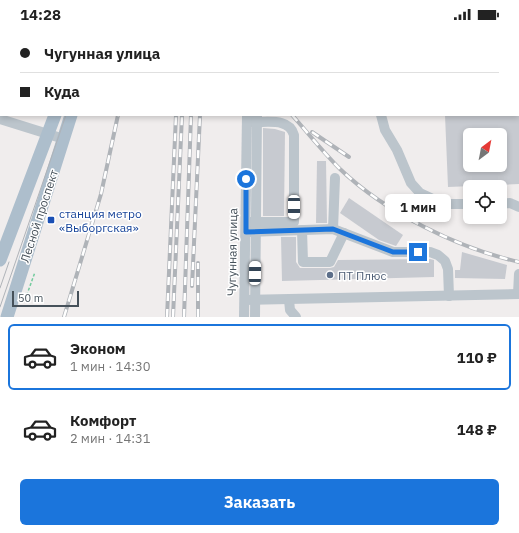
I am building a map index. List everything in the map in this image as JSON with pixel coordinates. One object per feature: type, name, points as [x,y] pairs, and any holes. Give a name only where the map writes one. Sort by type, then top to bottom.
[{"type":"main road","name":"Лесной проспект","points":[[0,260],[55,116]]},
{"type":"main road","name":"Лесной проспект","points":[[7,317],[71,116]]},
{"type":"street","points":[[381,116],[385,130],[397,150],[411,183],[420,193],[435,200],[451,204],[463,204]]},
{"type":"street","points":[[0,119],[64,139]]},
{"type":"street","points":[[251,227],[294,222],[293,129],[289,125],[283,123],[252,119]]},
{"type":"street","name":"Чугунная улица","points":[[252,119],[250,300],[255,317]]},
{"type":"street","points":[[333,229],[334,178]]},
{"type":"street","points":[[507,203],[519,207]]},
{"type":"street","points":[[251,227],[302,230],[333,229],[393,252],[430,252],[438,255],[445,261],[448,269],[449,296]]},
{"type":"street","points":[[302,230],[303,262],[330,262],[344,233]]},
{"type":"street","points":[[250,300],[519,294],[519,274]]},
{"type":"street","name":"Чугунная улица","points":[[244,317],[250,300]]},
{"type":"street","points":[[289,300],[290,310],[296,317]]},
{"type":"path","points":[[24,302],[35,272]]},
{"type":"building","points":[[445,116],[519,116],[519,184],[507,185],[507,180],[463,180],[463,186],[448,187]]},
{"type":"building","points":[[263,128],[285,132],[284,216],[263,216]]},
{"type":"building","points":[[317,161],[326,161],[327,223],[316,223]]},
{"type":"building","points":[[349,198],[403,235],[396,246],[379,240],[340,213]]},
{"type":"building","points":[[281,237],[296,237],[296,262],[300,268],[330,268],[334,267],[338,260],[430,259],[434,260],[434,277],[282,281]]},
{"type":"building","points":[[462,252],[507,265],[505,279],[455,278],[455,270],[460,270]]},
{"type":"tram line","points":[[0,307],[66,116]]},
{"type":"tram line","points":[[0,288],[9,262]]},
{"type":"railway","points":[[64,317],[101,194],[118,116]]},
{"type":"railway","points":[[167,317],[176,116]]},
{"type":"railway","points":[[173,317],[182,116]]},
{"type":"railway","points":[[184,317],[191,116]]},
{"type":"railway","points":[[192,286],[200,116]]},
{"type":"railway","points":[[293,116],[340,169],[358,185],[379,200],[424,227],[448,238],[472,248],[519,262]]},
{"type":"railway","points":[[312,132],[349,157]]},
{"type":"railway","points":[[198,263],[198,317]]},
{"type":"place","name":"станция метро «Выборгская»","points":[[51,220]]},
{"type":"place","name":"ПТ Плюс","points":[[330,275]]},
{"type":"route","points":[[246,179],[246,232],[333,229],[393,252],[418,252]]}]
